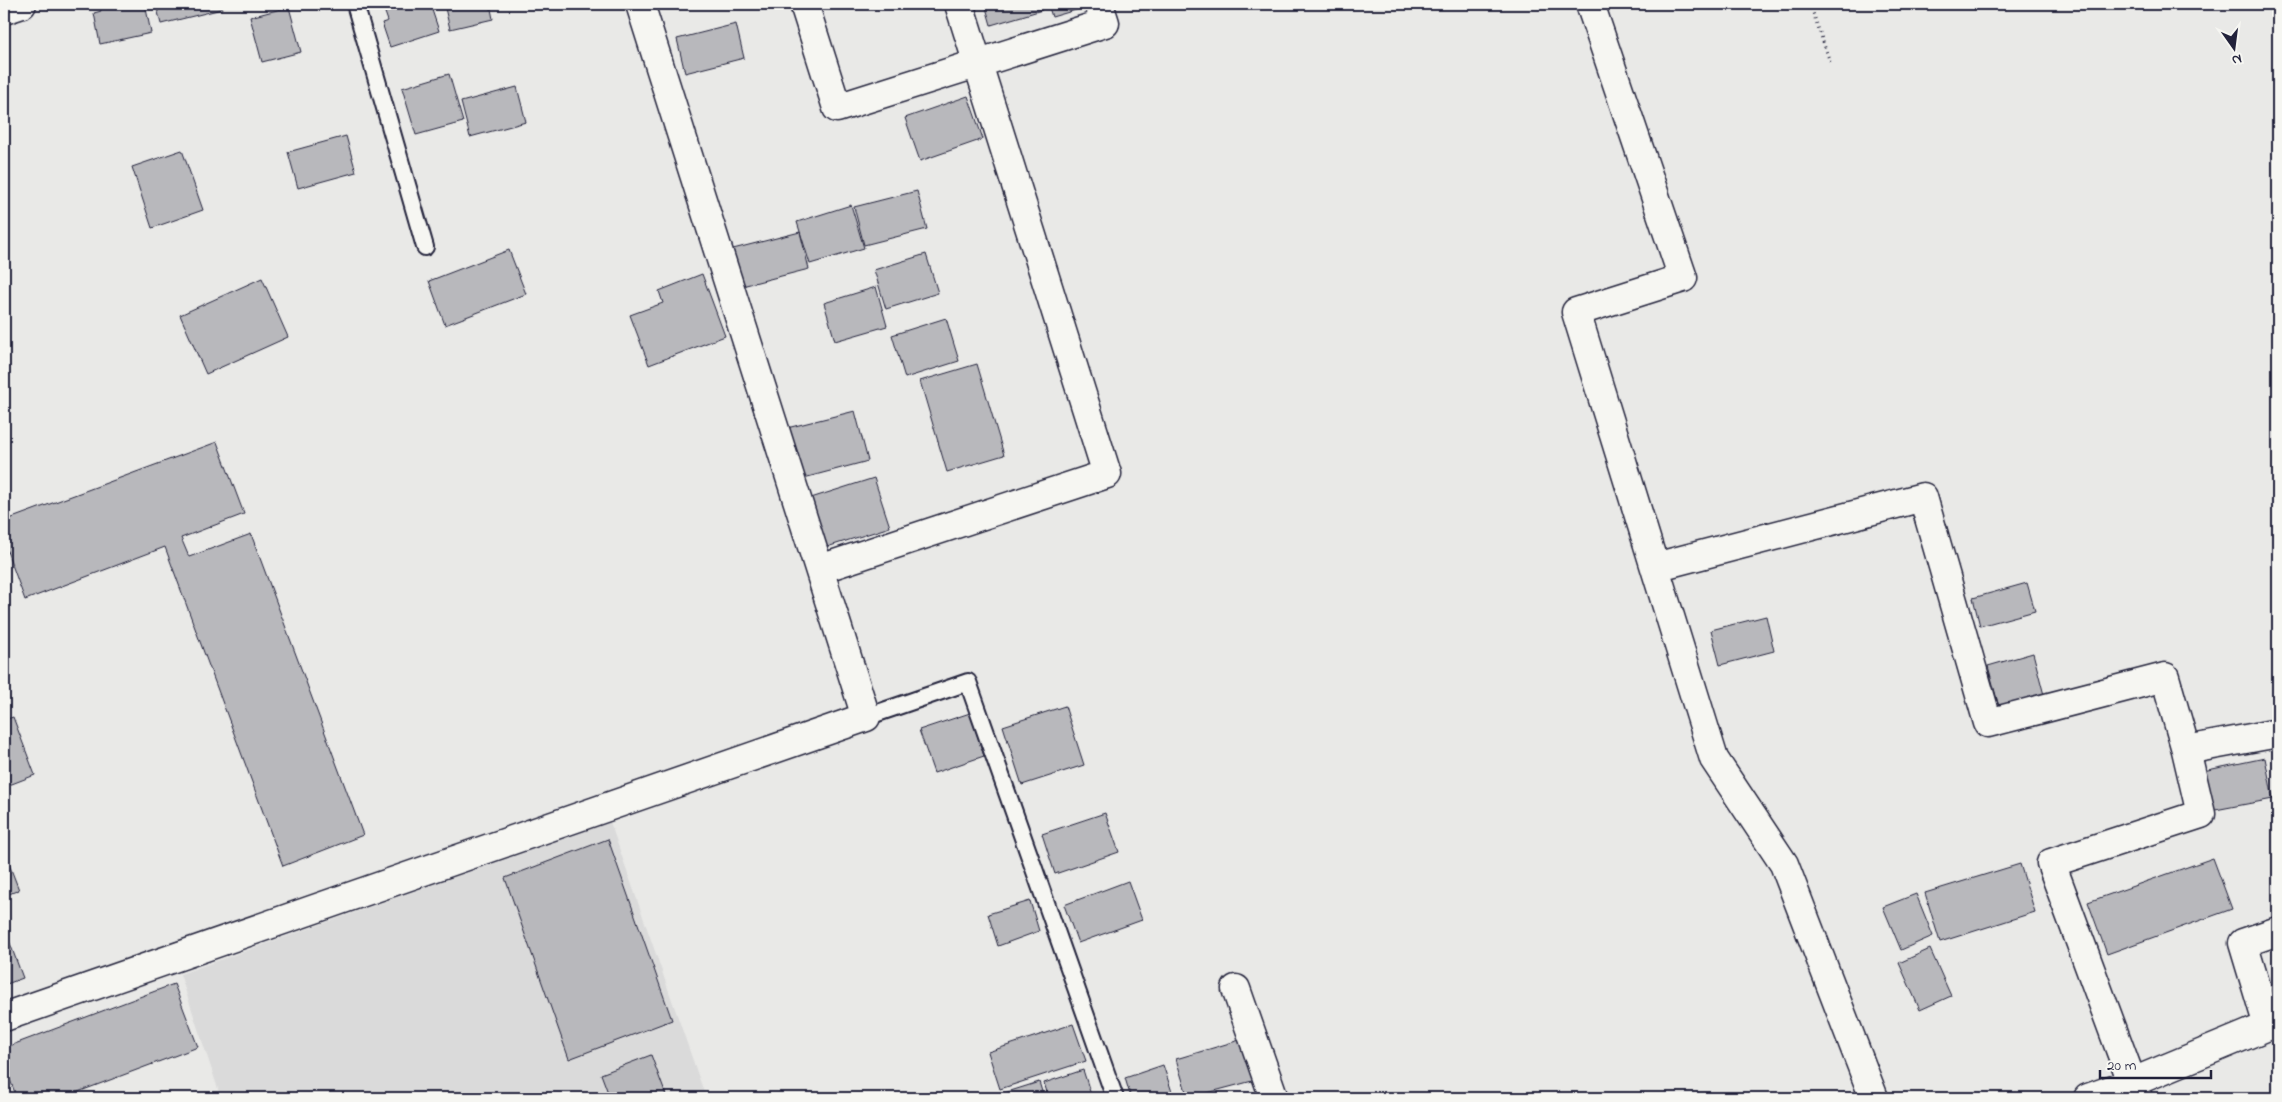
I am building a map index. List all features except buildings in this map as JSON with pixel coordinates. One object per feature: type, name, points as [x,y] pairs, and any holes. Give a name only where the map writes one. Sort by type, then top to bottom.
[{"type":"street","points":[[4,10],[22,4]]},
{"type":"street","points":[[4,1017],[866,717],[640,4]]},
{"type":"street","points":[[804,4],[837,108],[1105,23],[1099,4]]},
{"type":"street","points":[[820,569],[1107,474],[959,4]]},
{"type":"street","points":[[1590,4],[1683,278],[1576,312],[1714,759],[1784,864],[1874,1098]]},
{"type":"street","points":[[1655,567],[1923,497],[1988,723],[2165,677],[2186,750],[2201,814],[2051,863],[2136,1090]]},
{"type":"street","points":[[2186,750],[2278,733]]},
{"type":"street","points":[[2088,1098],[2136,1090],[2268,1026],[2243,943],[2278,931]]},
{"type":"street","points":[[1236,989],[1270,1097]]},
{"type":"lane","points":[[355,4],[425,247]]},
{"type":"lane","points":[[866,717],[968,682],[1115,1098]]},
{"type":"path","points":[[1810,4],[1830,62]]},
{"type":"shaded area","points":[[610,822],[706,1098],[221,1098],[180,974]]}]
